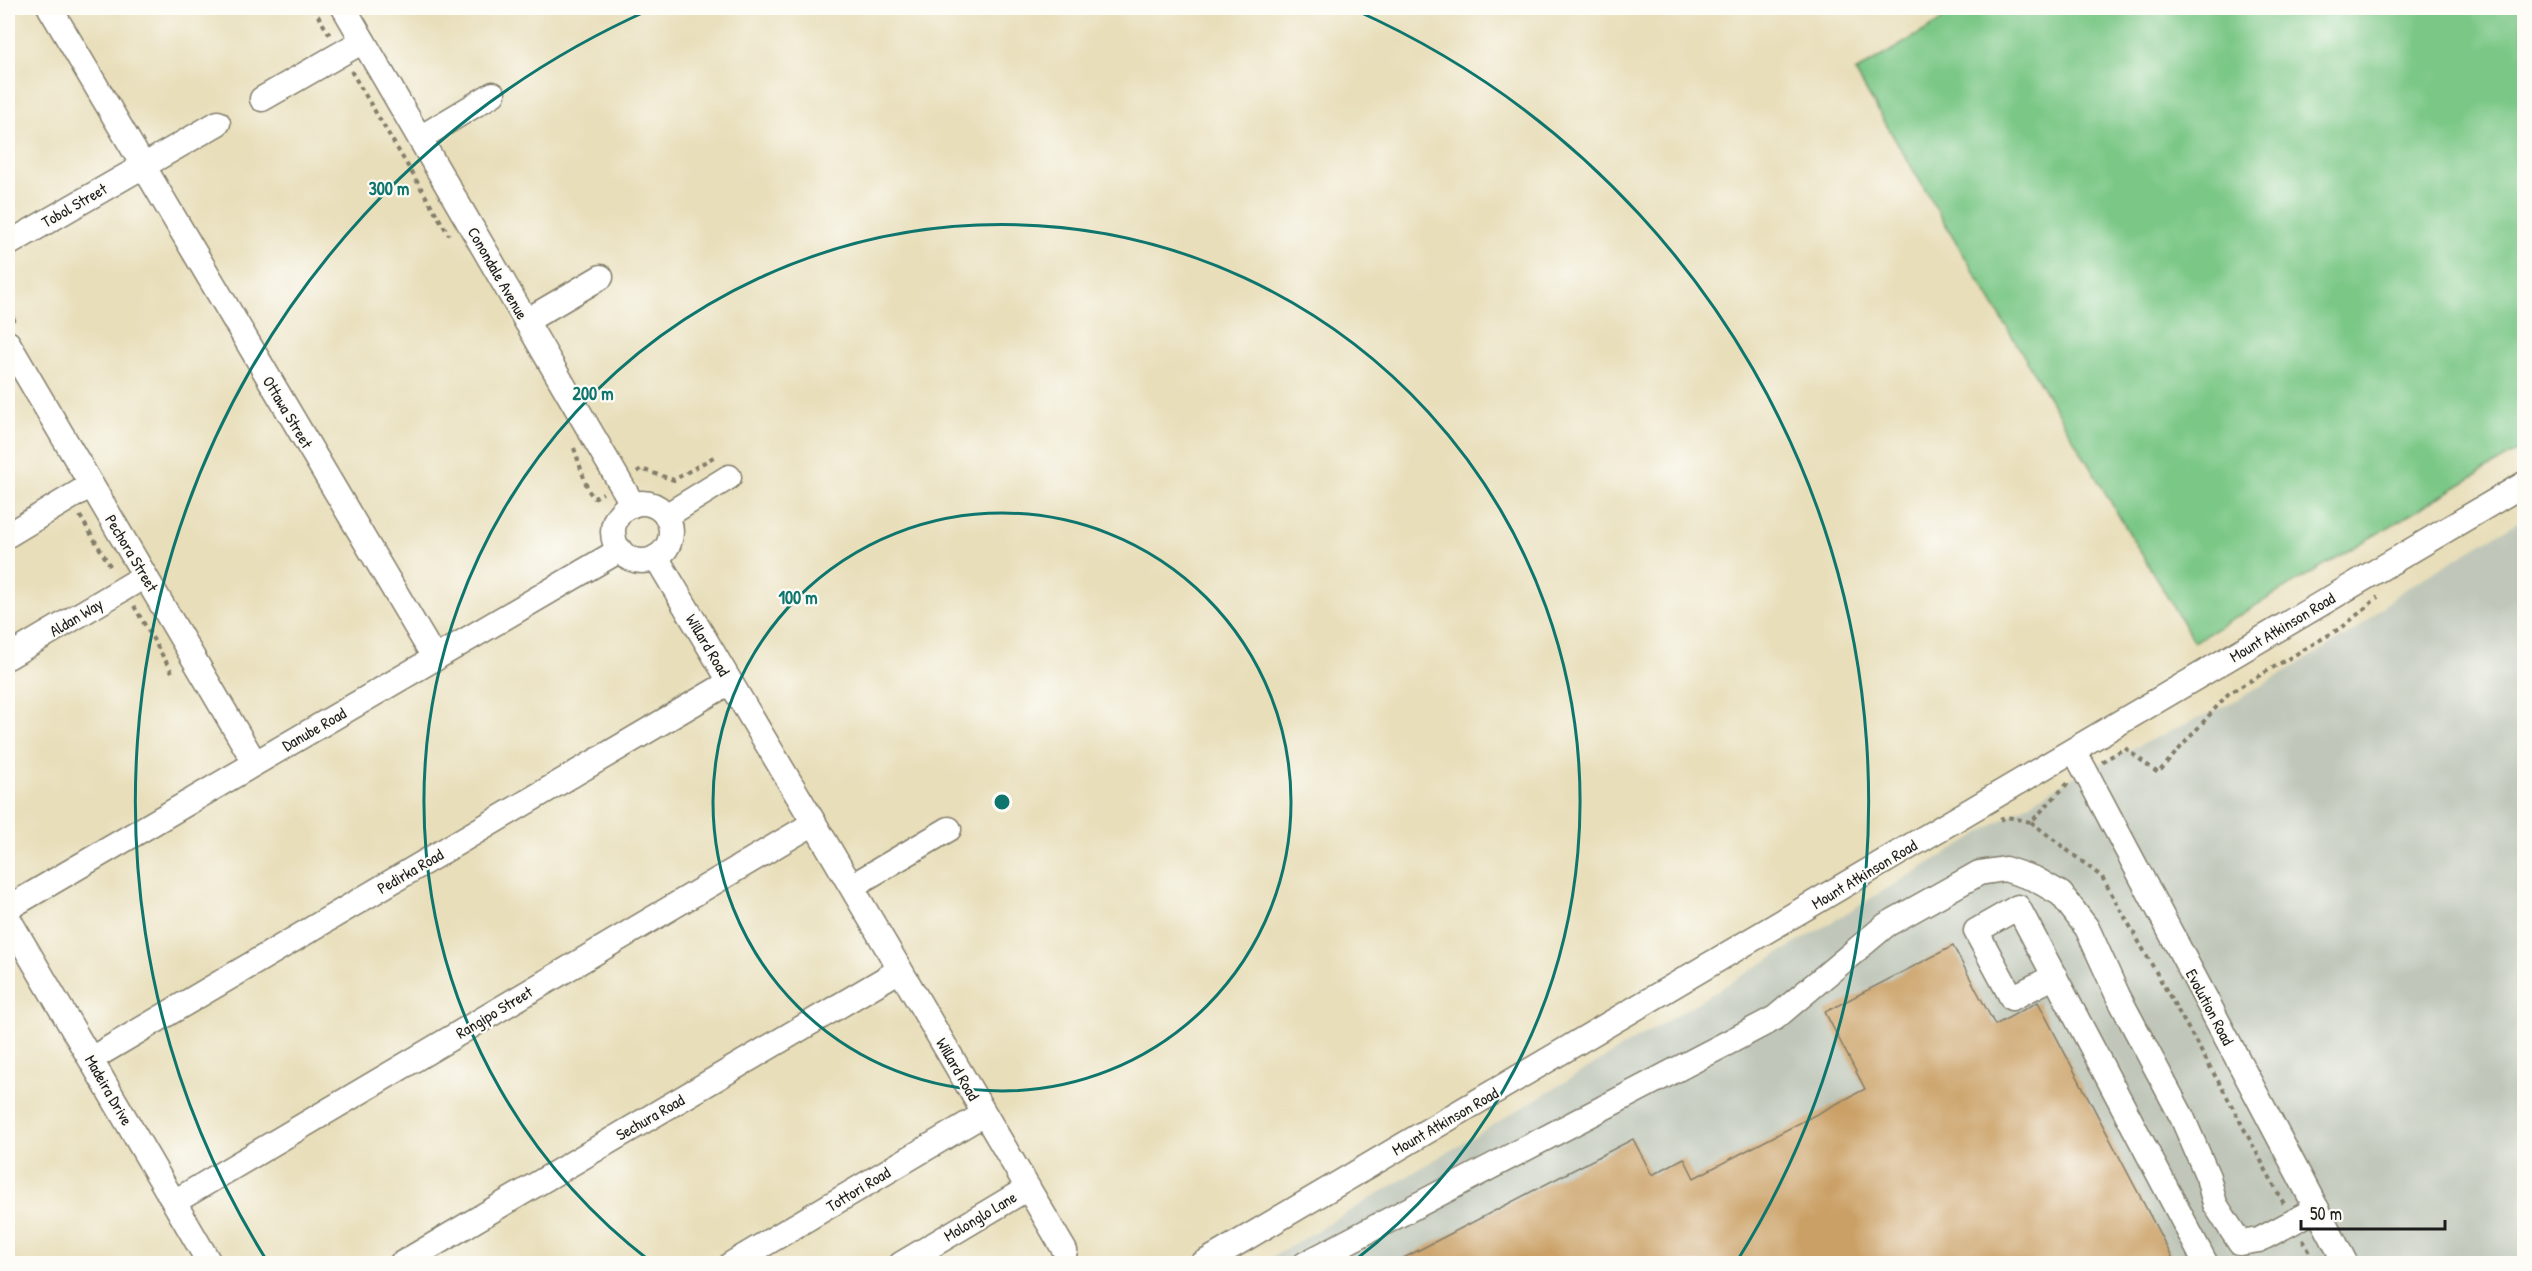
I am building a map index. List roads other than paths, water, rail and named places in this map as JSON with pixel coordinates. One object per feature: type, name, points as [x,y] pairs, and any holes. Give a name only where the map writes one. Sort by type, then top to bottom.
[{"type":"street","name":"Ottawa Street","points":[[50,8],[435,659]]},
{"type":"street","name":"Conondale Avenue","points":[[344,8],[633,505]]},
{"type":"street","points":[[262,99],[363,41]]},
{"type":"street","points":[[420,138],[493,94]]},
{"type":"street","points":[[142,166],[218,123]]},
{"type":"street","name":"Tobol Street","points":[[8,244],[142,166]]},
{"type":"street","points":[[526,321],[601,277]]},
{"type":"street","name":"Pechora Street","points":[[8,343],[255,764]]},
{"type":"street","points":[[666,516],[729,477]]},
{"type":"street","name":"Mount Atkinson Road","points":[[1203,1263],[2524,484]]},
{"type":"street","points":[[8,535],[91,485]]},
{"type":"street","points":[[633,505],[652,505],[666,516],[670,524],[669,543],[656,557],[637,560],[620,550],[614,533],[615,524],[625,509],[633,505]]},
{"type":"street","name":"Danube Road","points":[[8,908],[620,550]]},
{"type":"street","name":"Willard Road","points":[[656,557],[852,886],[1065,1251]]},
{"type":"street","name":"Aldan Way","points":[[8,657],[145,576]]},
{"type":"street","name":"Pedirka Road","points":[[91,1059],[730,682]]},
{"type":"street","name":"Evolution Road","points":[[2074,750],[2346,1263]]},
{"type":"street","name":"Rangipo Street","points":[[174,1202],[814,823]]},
{"type":"street","points":[[852,886],[949,829]]},
{"type":"street","points":[[1305,1263],[1775,1018],[1886,926],[1979,873],[2005,869],[2035,879],[2061,894],[2087,928],[2118,996],[2182,1117],[2208,1177],[2215,1204],[2240,1243],[2259,1240],[2317,1209]]},
{"type":"street","name":"Madeira Drive","points":[[8,918],[210,1263]]},
{"type":"street","name":"Sechura Road","points":[[401,1263],[900,970]]},
{"type":"street","points":[[2055,976],[2206,1263]]},
{"type":"street","name":"Tottori Road","points":[[731,1263],[767,1254],[984,1114]]},
{"type":"street","name":"Molonglo Lane","points":[[901,1263],[1028,1188]]}]
